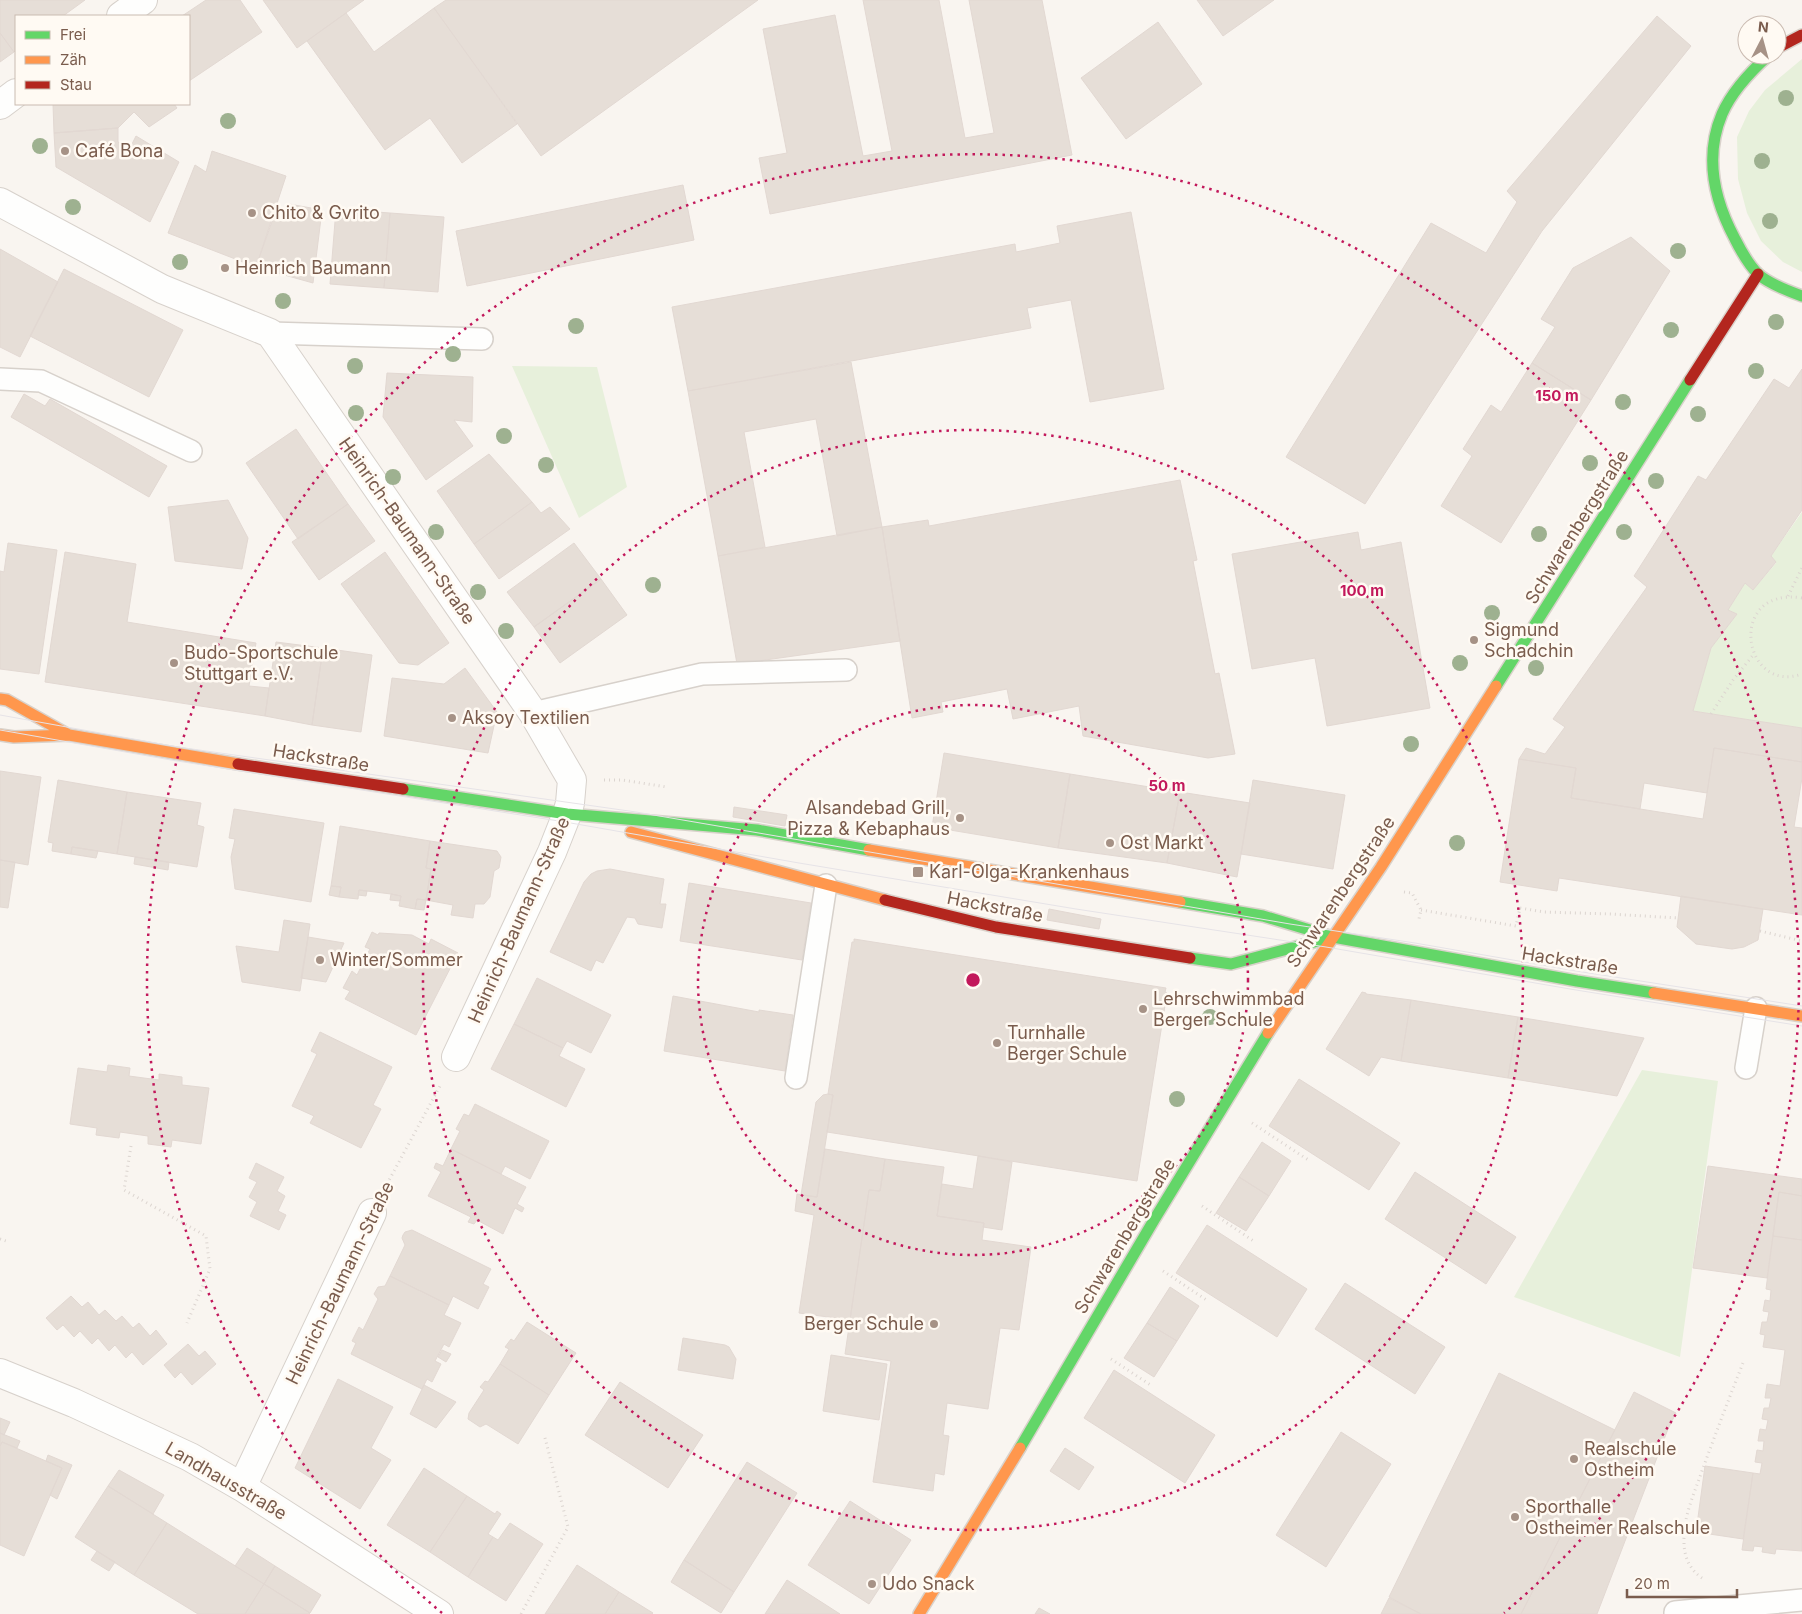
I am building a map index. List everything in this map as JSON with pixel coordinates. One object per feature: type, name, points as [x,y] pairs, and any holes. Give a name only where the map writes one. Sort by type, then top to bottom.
[{"type":"main road","points":[[1787,42],[1801,34]]},
{"type":"main road","points":[[1757,65],[1734,92],[1721,115],[1714,150],[1714,187],[1723,216],[1739,248],[1758,274],[1802,296]]},
{"type":"main road","name":"Schwarenbergstraße","points":[[919,1614],[975,1524],[1135,1252],[1266,1036],[1381,867],[1758,274]]},
{"type":"main road","name":"Hackstraße","points":[[0,698],[7,700],[69,735]]},
{"type":"main road","name":"Hackstraße","points":[[0,735],[30,737],[69,735],[176,754],[569,809],[757,830],[1263,916],[1333,937],[1577,981],[1802,1016]]},
{"type":"main road","name":"Hackstraße","points":[[569,809],[826,885],[996,926],[1164,955],[1231,964],[1333,937]]},
{"type":"street","points":[[122,15],[143,0]]},
{"type":"street","points":[[0,105],[15,94]]},
{"type":"street","points":[[0,202],[162,289],[270,333]]},
{"type":"street","name":"Heinrich-Baumann-Straße","points":[[270,333],[533,713],[572,780],[569,809],[552,852],[456,1057]]},
{"type":"street","name":"Heinrich-Baumann-Straße","points":[[242,1487],[372,1213]]},
{"type":"street","name":"Landhausstraße","points":[[0,1373],[74,1403],[190,1457],[242,1487],[439,1614]]},
{"type":"lane","points":[[270,333],[482,339]]},
{"type":"lane","points":[[0,379],[41,381],[191,451]]},
{"type":"lane","points":[[533,713],[702,674],[846,670]]},
{"type":"lane","points":[[796,1078],[826,885]]},
{"type":"lane","points":[[1746,1068],[1756,1008]]},
{"type":"lane","points":[[1675,1614],[1676,1612],[1802,1600]]},
{"type":"path","points":[[1788,596],[1802,568]]},
{"type":"path","points":[[1802,598],[1788,596],[1775,599],[1764,606],[1755,616],[1750,629],[1750,642],[1754,654],[1761,665],[1772,673],[1784,676],[1802,674]]},
{"type":"path","points":[[1711,714],[1754,654]]},
{"type":"path","points":[[1404,893],[1412,893],[1421,910],[1420,916]]},
{"type":"path","points":[[1421,910],[1516,926],[1520,908],[1544,912],[1678,918]]},
{"type":"path","points":[[1760,931],[1802,941]]},
{"type":"path","name":"Heinrich-Baumann-Straße","points":[[372,1213],[456,1057]]},
{"type":"path","points":[[1224,1104],[1310,1161]]},
{"type":"path","points":[[131,1146],[124,1190],[206,1236],[210,1269],[187,1323]]},
{"type":"path","points":[[1174,1187],[1255,1242]]},
{"type":"path","points":[[0,1239],[6,1241]]},
{"type":"path","points":[[1135,1252],[1208,1302]]},
{"type":"path","points":[[1082,1342],[1152,1386]]},
{"type":"path","points":[[1704,1580],[1695,1574],[1686,1559],[1684,1542],[1685,1518],[1743,1363]]},
{"type":"path","points":[[521,1614],[568,1527],[544,1434]]},
{"type":"green space","points":[[1802,59],[1802,272],[1783,262],[1761,241],[1747,213],[1738,179],[1737,137],[1749,111],[1765,90]]},
{"type":"green space","points":[[512,366],[597,367],[627,487],[579,518]]},
{"type":"green space","points":[[1802,512],[1802,728],[1693,711],[1711,648],[1737,614],[1728,610],[1745,583],[1753,590],[1776,563],[1771,556]]},
{"type":"green space","points":[[1642,1070],[1718,1081],[1680,1357],[1514,1297]]},
{"type":"building","points":[[0,0],[85,0],[64,15],[15,15],[14,52],[0,33]]},
{"type":"building","points":[[206,0],[240,0],[262,32],[190,80],[190,15],[184,15]]},
{"type":"building","points":[[263,0],[364,0],[297,48]]},
{"type":"building","points":[[446,0],[758,0],[541,156],[434,8]]},
{"type":"building","points":[[863,0],[939,0],[965,138],[994,133],[969,0],[1042,0],[1072,155],[770,214],[759,158],[787,153],[763,29],[835,15],[863,156],[892,151]]},
{"type":"building","points":[[1197,0],[1274,0],[1223,36]]},
{"type":"building","points":[[434,8],[517,124],[462,163],[430,118],[385,150],[307,41],[346,13],[374,52]]},
{"type":"building","points":[[1657,16],[1691,46],[1542,231],[1365,504],[1286,457],[1431,223],[1486,253],[1517,202],[1507,191]]},
{"type":"building","points":[[1158,22],[1202,84],[1126,139],[1081,78]]},
{"type":"building","points":[[0,33],[14,52],[0,62]]},
{"type":"building","points":[[53,105],[175,105],[177,108],[149,127],[134,112],[118,128],[54,133]]},
{"type":"building","points":[[118,128],[118,142],[130,148],[136,136],[179,162],[150,222],[56,167],[54,133]]},
{"type":"building","points":[[212,151],[286,176],[256,267],[168,233],[195,165],[206,172]]},
{"type":"building","points":[[683,185],[694,240],[467,286],[456,231]]},
{"type":"building","points":[[289,204],[322,210],[313,283],[256,267],[275,213],[287,216]]},
{"type":"building","points":[[336,209],[390,213],[384,288],[330,284]]},
{"type":"building","points":[[1131,212],[1164,389],[1090,402],[1071,300],[1027,308],[1031,328],[688,391],[672,307],[1015,244],[1016,252],[1060,243],[1057,226]]},
{"type":"building","points":[[390,213],[444,217],[438,292],[384,288]]},
{"type":"building","points":[[1631,237],[1670,271],[1591,400],[1532,363],[1555,327],[1541,319],[1573,268]]},
{"type":"building","points":[[0,249],[58,282],[20,357],[0,347]]},
{"type":"building","points":[[64,269],[183,330],[149,397],[30,336]]},
{"type":"building","points":[[851,362],[882,527],[837,536],[816,419],[744,432],[765,547],[718,556],[688,391]]},
{"type":"building","points":[[1532,363],[1591,400],[1501,543],[1441,506],[1472,456],[1463,449],[1491,405],[1501,412]]},
{"type":"building","points":[[1802,369],[1802,510],[1771,556],[1776,562],[1753,590],[1745,583],[1728,610],[1737,614],[1711,648],[1693,711],[1802,728],[1802,762],[1714,748],[1707,793],[1644,783],[1640,809],[1571,798],[1576,768],[1519,759],[1526,748],[1545,754],[1565,727],[1553,719],[1647,587],[1634,576],[1698,476],[1706,480],[1774,379],[1789,388]]},
{"type":"building","points":[[387,373],[473,377],[472,422],[454,420],[473,446],[426,480],[383,417]]},
{"type":"building","points":[[24,394],[45,406],[50,399],[167,466],[149,497],[11,417]]},
{"type":"building","points":[[296,429],[348,504],[298,539],[246,463]]},
{"type":"building","points":[[489,454],[532,502],[474,544],[437,491]]},
{"type":"building","points":[[1180,480],[1197,560],[1193,561],[1215,674],[1219,673],[1235,754],[1208,758],[1083,736],[1079,706],[1013,719],[1007,689],[941,702],[943,712],[912,718],[882,527],[928,520],[929,526]]},
{"type":"building","points":[[228,500],[248,538],[242,569],[175,561],[168,507]]},
{"type":"building","points":[[532,502],[541,513],[550,507],[570,529],[499,579],[474,544]]},
{"type":"building","points":[[348,504],[375,541],[319,580],[292,542]]},
{"type":"building","points":[[882,527],[900,641],[737,664],[718,556]]},
{"type":"building","points":[[1358,532],[1361,550],[1401,542],[1430,708],[1327,726],[1315,658],[1252,669],[1232,554]]},
{"type":"building","points":[[8,543],[57,550],[39,674],[0,669],[0,571],[4,572]]},
{"type":"building","points":[[574,543],[601,579],[534,627],[507,592]]},
{"type":"building","points":[[65,552],[136,564],[127,622],[256,643],[249,686],[269,688],[265,716],[45,682]]},
{"type":"building","points":[[385,552],[449,643],[418,665],[399,663],[341,584]]},
{"type":"building","points":[[601,579],[627,615],[560,663],[534,627]]},
{"type":"building","points":[[276,642],[323,648],[312,725],[265,716]]},
{"type":"building","points":[[323,648],[372,655],[361,732],[312,725]]},
{"type":"building","points":[[465,668],[497,712],[488,753],[384,736],[392,678],[444,684]]},
{"type":"building","points":[[1714,748],[1802,762],[1802,778],[1794,827],[1802,828],[1802,915],[1559,878],[1557,891],[1500,882],[1519,759],[1576,768],[1571,798],[1703,819]]},
{"type":"building","points":[[944,753],[1070,774],[1058,848],[932,827]]},
{"type":"building","points":[[0,771],[41,777],[28,865],[0,860]]},
{"type":"building","points":[[1070,774],[1180,792],[1167,863],[1058,848]]},
{"type":"building","points":[[58,780],[127,792],[117,854],[72,847],[71,854],[52,851],[53,843],[48,842]]},
{"type":"building","points":[[1253,780],[1345,795],[1333,869],[1241,854]]},
{"type":"building","points":[[127,792],[201,803],[197,825],[204,827],[197,867],[117,854]]},
{"type":"building","points":[[1180,792],[1250,803],[1237,877],[1167,863]]},
{"type":"building","points":[[734,807],[787,815],[785,826],[733,817]]},
{"type":"building","points":[[234,809],[324,823],[311,902],[235,889],[231,857],[235,839],[229,838]]},
{"type":"building","points":[[340,826],[430,841],[426,868],[431,869],[426,900],[417,899],[415,909],[399,906],[401,896],[391,894],[359,890],[358,899],[339,897],[341,887],[331,886]]},
{"type":"building","points":[[430,841],[497,851],[501,857],[499,868],[494,871],[490,897],[484,904],[475,904],[473,918],[451,915],[453,905],[426,900],[431,869],[426,868]]},
{"type":"building","points":[[72,847],[98,851],[96,858],[71,854]]},
{"type":"building","points":[[135,857],[169,862],[168,870],[134,864]]},
{"type":"building","points":[[0,860],[15,862],[8,908],[0,907]]},
{"type":"building","points":[[610,869],[664,879],[660,904],[666,904],[662,928],[638,924],[635,918],[627,917],[603,963],[596,960],[591,971],[550,952],[584,882],[591,874],[597,871]]},
{"type":"building","points":[[689,883],[811,903],[802,960],[680,941]]},
{"type":"building","points":[[331,886],[341,887],[339,897],[329,895]]},
{"type":"building","points":[[359,890],[367,891],[366,896],[358,895]]},
{"type":"building","points":[[391,894],[401,896],[400,901],[390,900]]},
{"type":"building","points":[[1681,896],[1763,909],[1758,940],[1744,947],[1732,949],[1696,944],[1677,927]]},
{"type":"building","points":[[417,899],[426,900],[424,910],[415,909]]},
{"type":"building","points":[[1049,909],[1101,919],[1099,929],[1047,920]]},
{"type":"building","points":[[284,920],[310,924],[300,991],[242,982],[236,946],[279,952]]},
{"type":"building","points":[[372,932],[378,935],[379,933],[412,935],[429,944],[431,939],[458,953],[416,1035],[345,999],[350,991],[343,988],[352,971],[357,975],[370,949],[365,947]]},
{"type":"building","name":"Winter/Sommer","points":[[308,937],[344,943],[326,982],[301,978]]},
{"type":"building","name":"Turnhalle Berger Schule","points":[[854,939],[1166,988],[1165,992],[1167,993],[1137,1181],[827,1132],[833,1095],[828,1094]]},
{"type":"building","points":[[537,978],[611,1015],[591,1053],[567,1041],[563,1048],[514,1024]]},
{"type":"building","points":[[1362,992],[1411,1000],[1401,1061],[1381,1057],[1369,1076],[1326,1049]]},
{"type":"building","points":[[673,996],[759,1012],[759,1010],[793,1015],[785,1071],[664,1051]]},
{"type":"building","points":[[1411,1000],[1518,1017],[1508,1078],[1401,1061]]},
{"type":"building","points":[[1518,1017],[1644,1038],[1617,1096],[1508,1078]]},
{"type":"building","points":[[514,1024],[563,1048],[559,1056],[585,1069],[566,1107],[491,1069]]},
{"type":"building","points":[[320,1032],[392,1067],[373,1105],[381,1109],[361,1148],[310,1123],[314,1116],[292,1106],[317,1054],[311,1051]]},
{"type":"building","points":[[108,1065],[130,1068],[129,1076],[159,1080],[159,1074],[182,1077],[182,1085],[209,1088],[201,1144],[172,1140],[171,1147],[148,1144],[148,1136],[120,1132],[119,1138],[96,1135],[97,1128],[70,1124],[78,1068],[107,1072]]},
{"type":"building","points":[[1299,1079],[1400,1143],[1369,1190],[1269,1126]]},
{"type":"building","points":[[823,1095],[833,1095],[817,1197],[801,1195],[816,1102]]},
{"type":"building","points":[[475,1104],[549,1141],[530,1179],[505,1166],[501,1174],[451,1149],[460,1131],[456,1129],[464,1114],[469,1116]]},
{"type":"building","points":[[1262,1142],[1291,1161],[1269,1196],[1239,1177]]},
{"type":"building","points":[[451,1149],[526,1187],[517,1204],[524,1208],[522,1212],[515,1208],[503,1234],[477,1220],[474,1224],[468,1222],[471,1217],[428,1196],[441,1172],[434,1168],[436,1163],[443,1166]]},
{"type":"building","points":[[825,1149],[885,1159],[880,1191],[869,1190],[850,1320],[799,1313],[814,1215],[795,1211],[797,1194],[817,1197]]},
{"type":"building","points":[[978,1156],[1012,1162],[1002,1230],[983,1227],[984,1223],[937,1216],[942,1184],[973,1189]]},
{"type":"building","name":"Berger Schule","points":[[885,1159],[944,1167],[937,1216],[984,1223],[982,1240],[1031,1247],[1019,1330],[1000,1328],[988,1409],[947,1403],[943,1435],[949,1436],[944,1475],[935,1473],[933,1491],[873,1482],[891,1361],[845,1354],[869,1190],[880,1191]]},
{"type":"building","points":[[256,1163],[284,1177],[277,1191],[285,1196],[278,1211],[286,1215],[279,1230],[250,1216],[257,1202],[249,1197],[257,1182],[249,1178]]},
{"type":"building","points":[[1708,1166],[1802,1179],[1802,1196],[1779,1192],[1767,1278],[1693,1268]]},
{"type":"building","points":[[1415,1172],[1516,1237],[1486,1284],[1385,1219]]},
{"type":"building","points":[[1239,1177],[1269,1196],[1246,1231],[1216,1213]]},
{"type":"building","points":[[1779,1192],[1802,1196],[1802,1240],[1773,1236]]},
{"type":"building","points":[[1207,1225],[1307,1289],[1277,1337],[1176,1273]]},
{"type":"building","points":[[412,1230],[491,1269],[483,1284],[489,1287],[478,1309],[453,1296],[449,1305],[390,1276],[405,1245],[402,1238],[403,1235],[405,1232]]},
{"type":"building","points":[[1773,1236],[1802,1240],[1802,1551],[1776,1549],[1775,1554],[1762,1552],[1763,1547],[1754,1546],[1753,1551],[1742,1550],[1753,1473],[1760,1474],[1762,1463],[1755,1462],[1757,1450],[1763,1451],[1764,1441],[1758,1441],[1760,1429],[1766,1430],[1768,1420],[1762,1419],[1764,1408],[1769,1408],[1771,1398],[1765,1398],[1767,1384],[1780,1386],[1785,1350],[1763,1347],[1765,1335],[1760,1334],[1762,1322],[1767,1322],[1769,1312],[1763,1311],[1765,1300],[1770,1301],[1771,1290],[1766,1289]]},
{"type":"building","points":[[390,1276],[449,1305],[444,1315],[461,1323],[449,1347],[444,1344],[435,1361],[441,1364],[432,1382],[427,1379],[422,1389],[351,1354],[356,1343],[352,1341],[359,1327],[363,1330],[378,1299],[374,1294],[378,1287],[385,1286]]},
{"type":"building","points":[[1345,1283],[1445,1347],[1415,1394],[1315,1329]]},
{"type":"building","points":[[1170,1287],[1199,1306],[1177,1341],[1147,1323]]},
{"type":"building","points":[[71,1296],[82,1307],[88,1302],[99,1315],[105,1310],[116,1321],[122,1316],[133,1328],[139,1323],[150,1336],[156,1330],[167,1344],[143,1365],[132,1352],[126,1358],[115,1345],[109,1351],[98,1338],[92,1344],[80,1331],[74,1337],[63,1325],[57,1330],[46,1318]]},
{"type":"building","points":[[527,1322],[576,1353],[549,1395],[500,1364],[509,1349],[505,1347],[511,1339],[514,1341]]},
{"type":"building","points":[[1147,1323],[1177,1341],[1154,1377],[1124,1358]]},
{"type":"building","points":[[683,1338],[729,1347],[736,1359],[733,1379],[678,1370]]},
{"type":"building","points":[[188,1344],[199,1356],[205,1351],[216,1364],[192,1385],[181,1372],[175,1378],[164,1365]]},
{"type":"building","points":[[442,1350],[451,1354],[446,1362],[438,1357]]},
{"type":"building","points":[[831,1355],[887,1364],[879,1420],[823,1411]]},
{"type":"building","points":[[500,1364],[549,1395],[518,1444],[486,1424],[480,1427],[468,1419],[469,1413],[484,1390],[480,1387],[485,1381],[488,1382]]},
{"type":"building","points":[[1114,1370],[1215,1435],[1185,1483],[1084,1418]]},
{"type":"building","points":[[1499,1373],[1615,1430],[1521,1614],[1421,1614],[1389,1597]]},
{"type":"building","points":[[338,1379],[393,1407],[371,1448],[391,1460],[360,1509],[295,1468]]},
{"type":"building","points":[[620,1382],[703,1435],[668,1488],[585,1435]]},
{"type":"building","points":[[424,1385],[456,1402],[436,1428],[410,1414]]},
{"type":"building","points":[[1634,1392],[1676,1413],[1668,1429],[1597,1614],[1521,1614]]},
{"type":"building","points":[[0,1418],[10,1422],[4,1435],[0,1433]]},
{"type":"building","points":[[1341,1432],[1391,1464],[1326,1567],[1276,1535]]},
{"type":"building","points":[[0,1433],[20,1441],[17,1448],[2,1442],[0,1446]]},
{"type":"building","points":[[2,1442],[62,1468],[24,1556],[0,1545],[0,1446]]},
{"type":"building","points":[[1065,1448],[1094,1467],[1079,1490],[1050,1471]]},
{"type":"building","points":[[48,1455],[72,1465],[57,1499],[50,1495],[62,1468],[46,1461]]},
{"type":"building","points":[[747,1462],[797,1493],[734,1592],[684,1560]]},
{"type":"building","points":[[1705,1466],[1753,1473],[1743,1539],[1696,1532]]},
{"type":"building","points":[[424,1468],[467,1496],[430,1552],[387,1525]]},
{"type":"building","points":[[119,1470],[164,1495],[153,1514],[108,1486]]},
{"type":"building","points":[[108,1486],[167,1523],[134,1575],[75,1537]]},
{"type":"building","points":[[467,1496],[495,1514],[497,1511],[501,1514],[488,1534],[493,1537],[468,1577],[430,1552]]},
{"type":"building","points":[[850,1501],[911,1540],[869,1604],[808,1565]]},
{"type":"building","points":[[167,1523],[264,1584],[245,1614],[198,1614],[134,1575]]},
{"type":"building","points":[[510,1523],[543,1544],[506,1601],[468,1577],[493,1537],[498,1540]]},
{"type":"building","points":[[247,1548],[275,1566],[264,1584],[235,1566]]},
{"type":"building","points":[[97,1551],[115,1562],[109,1571],[91,1560]]},
{"type":"building","points":[[684,1560],[734,1592],[721,1613],[671,1582]]},
{"type":"building","points":[[577,1565],[619,1592],[605,1614],[545,1614]]},
{"type":"building","points":[[275,1566],[321,1595],[310,1613],[264,1584]]},
{"type":"building","points":[[787,1580],[840,1614],[765,1614]]},
{"type":"building","points":[[264,1584],[310,1613],[245,1614]]},
{"type":"building","points":[[619,1592],[653,1613],[605,1614]]},
{"type":"building","points":[[1389,1598],[1421,1614],[1381,1614]]},
{"type":"building","points":[[1039,1608],[1050,1614],[1035,1614]]},
{"type":"tram line","points":[[0,715],[178,747],[636,812],[1290,924],[1802,1006]]},
{"type":"tram line","points":[[0,730],[171,760],[565,822],[1076,909],[1326,947],[1802,1026]]},
{"type":"traffic: fast","points":[[1758,65],[1742,82],[1722,114],[1713,146],[1714,178],[1717,194],[1728,224],[1742,253],[1751,266],[1768,281],[1802,296]]},
{"type":"traffic: fast","points":[[1496,686],[1690,380]]},
{"type":"traffic: fast","points":[[403,789],[567,814],[757,830],[869,850]]},
{"type":"traffic: fast","points":[[1180,902],[1263,916],[1333,937],[1654,993]]},
{"type":"traffic: fast","points":[[1190,958],[1231,964],[1333,937]]},
{"type":"traffic: fast","points":[[1020,1448],[1154,1220],[1268,1033]]},
{"type":"traffic: slow","points":[[1268,1033],[1381,867],[1496,686]]},
{"type":"traffic: slow","points":[[0,699],[7,700],[69,735]]},
{"type":"traffic: slow","points":[[0,735],[14,737],[69,735],[238,764]]},
{"type":"traffic: slow","points":[[631,832],[885,900]]},
{"type":"traffic: slow","points":[[869,850],[1180,902]]},
{"type":"traffic: slow","points":[[1654,993],[1802,1016]]},
{"type":"traffic: slow","points":[[919,1614],[1020,1448]]},
{"type":"traffic: jam","points":[[1787,43],[1802,35]]},
{"type":"traffic: jam","points":[[1690,380],[1758,274]]},
{"type":"traffic: jam","points":[[238,764],[403,789]]},
{"type":"traffic: jam","points":[[885,900],[996,927],[1190,958]]},
{"type":"place","name":"Café Bona","points":[[65,151]]},
{"type":"place","name":"Chito & Gvrito","points":[[252,213]]},
{"type":"place","name":"Heinrich Baumann","points":[[225,268]]},
{"type":"place","name":"Sigmund Schadchin","points":[[1474,640]]},
{"type":"place","name":"Budo-Sportschule Stuttgart e.V.","points":[[174,663]]},
{"type":"place","name":"Aksoy Textilien","points":[[452,718]]},
{"type":"place","name":"Alsandebad Grill, Pizza & Kebaphaus","points":[[960,818]]},
{"type":"place","name":"Ost Markt","points":[[1110,843]]},
{"type":"place","name":"Karl-Olga-Krankenhaus","points":[[918,872]]},
{"type":"place","name":"Winter/Sommer","points":[[320,960]]},
{"type":"place","name":"Lehrschwimmbad Berger Schule","points":[[1143,1009]]},
{"type":"place","name":"Turnhalle Berger Schule","points":[[997,1043]]},
{"type":"place","name":"Berger Schule","points":[[934,1324]]},
{"type":"place","name":"Realschule Ostheim","points":[[1574,1459]]},
{"type":"place","name":"Sporthalle Ostheimer Realschule","points":[[1515,1517]]},
{"type":"place","name":"Udo Snack","points":[[872,1584]]}]
